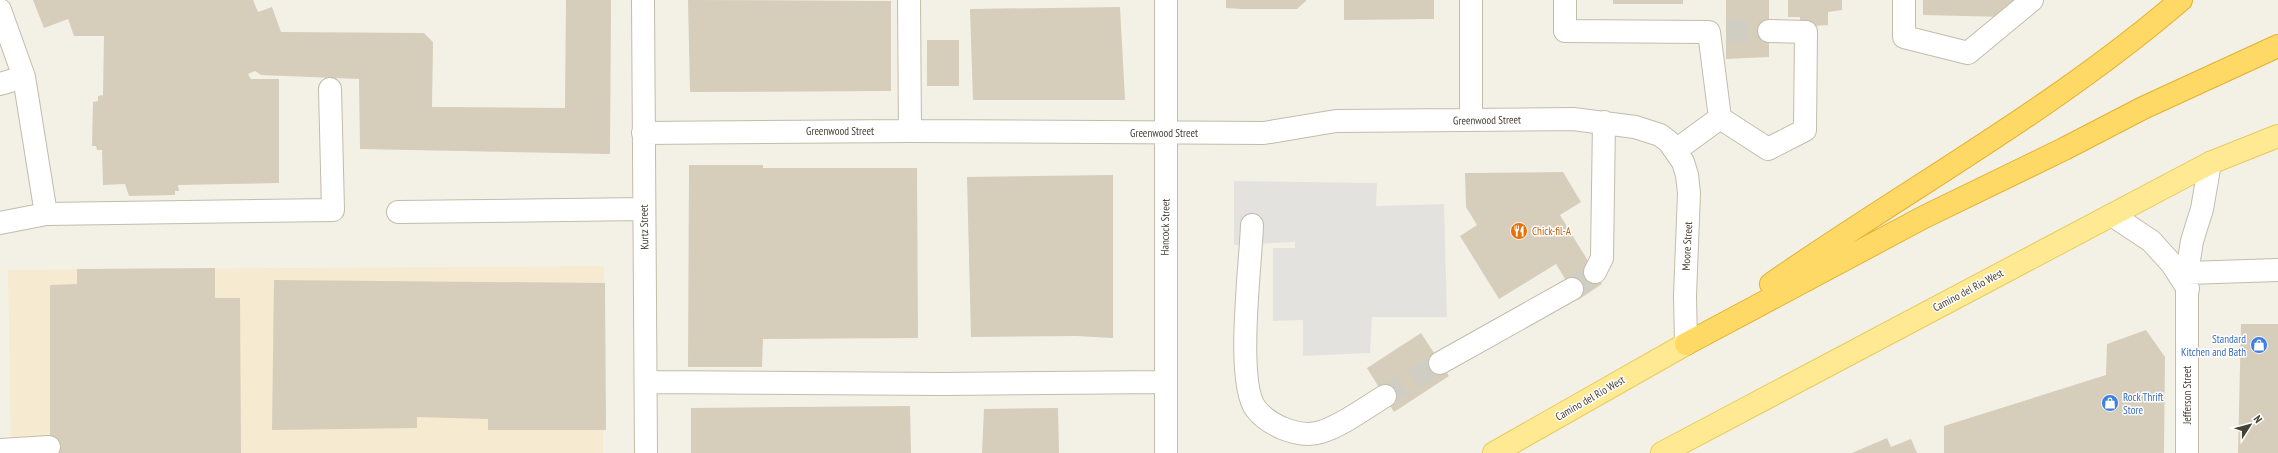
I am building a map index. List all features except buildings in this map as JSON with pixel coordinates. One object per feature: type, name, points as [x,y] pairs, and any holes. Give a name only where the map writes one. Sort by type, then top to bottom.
[{"type":"highway","points":[[1686,344],[1784,276],[2044,105],[2146,30],[2181,0]]},
{"type":"highway","points":[[1686,344],[1924,217],[2064,149],[2142,108],[2278,46]]},
{"type":"main road","name":"Camino del Rio West","points":[[1662,453],[1684,446],[2210,163],[2278,136]]},
{"type":"main road","name":"Camino del Rio West","points":[[1494,453],[1686,344]]},
{"type":"street","name":"Kurtz Street","points":[[643,0],[643,209],[646,453]]},
{"type":"street","points":[[909,0],[910,130]]},
{"type":"street","name":"Hancock Street","points":[[1166,0],[1166,453]]},
{"type":"street","points":[[1471,0],[1471,120]]},
{"type":"street","points":[[1565,0],[1565,31],[1717,32],[1720,118]]},
{"type":"street","points":[[1904,0],[1904,37],[1968,53],[2032,0]]},
{"type":"street","points":[[0,10],[24,77],[46,214]]},
{"type":"street","points":[[1720,118],[1768,149],[1805,130],[1806,32],[1770,31]]},
{"type":"street","points":[[0,84],[24,77]]},
{"type":"street","points":[[0,223],[46,214],[333,210],[330,89]]},
{"type":"street","points":[[1676,150],[1720,118]]},
{"type":"street","name":"Greenwood Street","points":[[643,133],[910,130],[1264,133],[1336,121],[1573,119],[1604,122],[1646,129],[1660,135],[1676,150]]},
{"type":"street","points":[[1595,272],[1602,258],[1604,122]]},
{"type":"street","name":"Moore Street","points":[[1676,150],[1683,162],[1687,175],[1689,193],[1684,296],[1686,344]]},
{"type":"street","name":"Jefferson Street","points":[[2187,453],[2187,281],[2192,241],[2202,209],[2210,163]]},
{"type":"street","points":[[398,212],[643,209]]},
{"type":"street","points":[[2112,215],[2150,241],[2187,281],[2278,270]]},
{"type":"street","points":[[1252,225],[1251,266],[1245,306],[1247,381],[1255,408],[1274,425],[1296,434],[1320,432],[1385,396]]},
{"type":"street","points":[[1440,363],[1572,289]]},
{"type":"street","points":[[646,382],[944,384],[1166,382]]},
{"type":"street","points":[[0,450],[49,447]]},
{"type":"shaded area","points":[[1234,181],[1377,183],[1376,206],[1444,204],[1447,317],[1372,317],[1370,353],[1303,356],[1303,320],[1273,321],[1273,248],[1295,248],[1295,242],[1234,245]]},
{"type":"shaded area","points":[[604,266],[603,453],[11,453],[8,270]]},
{"type":"tunnel","points":[[1726,31],[1769,31]]},
{"type":"tunnel","points":[[1572,289],[1595,272]]},
{"type":"tunnel","points":[[1385,396],[1440,363]]},
{"type":"place","name":"Chick-fil-A","points":[[1519,231]]},
{"type":"place","name":"Standard Kitchen and Bath","points":[[2259,345]]},
{"type":"place","name":"Rock Thrift Store","points":[[2110,403]]}]
